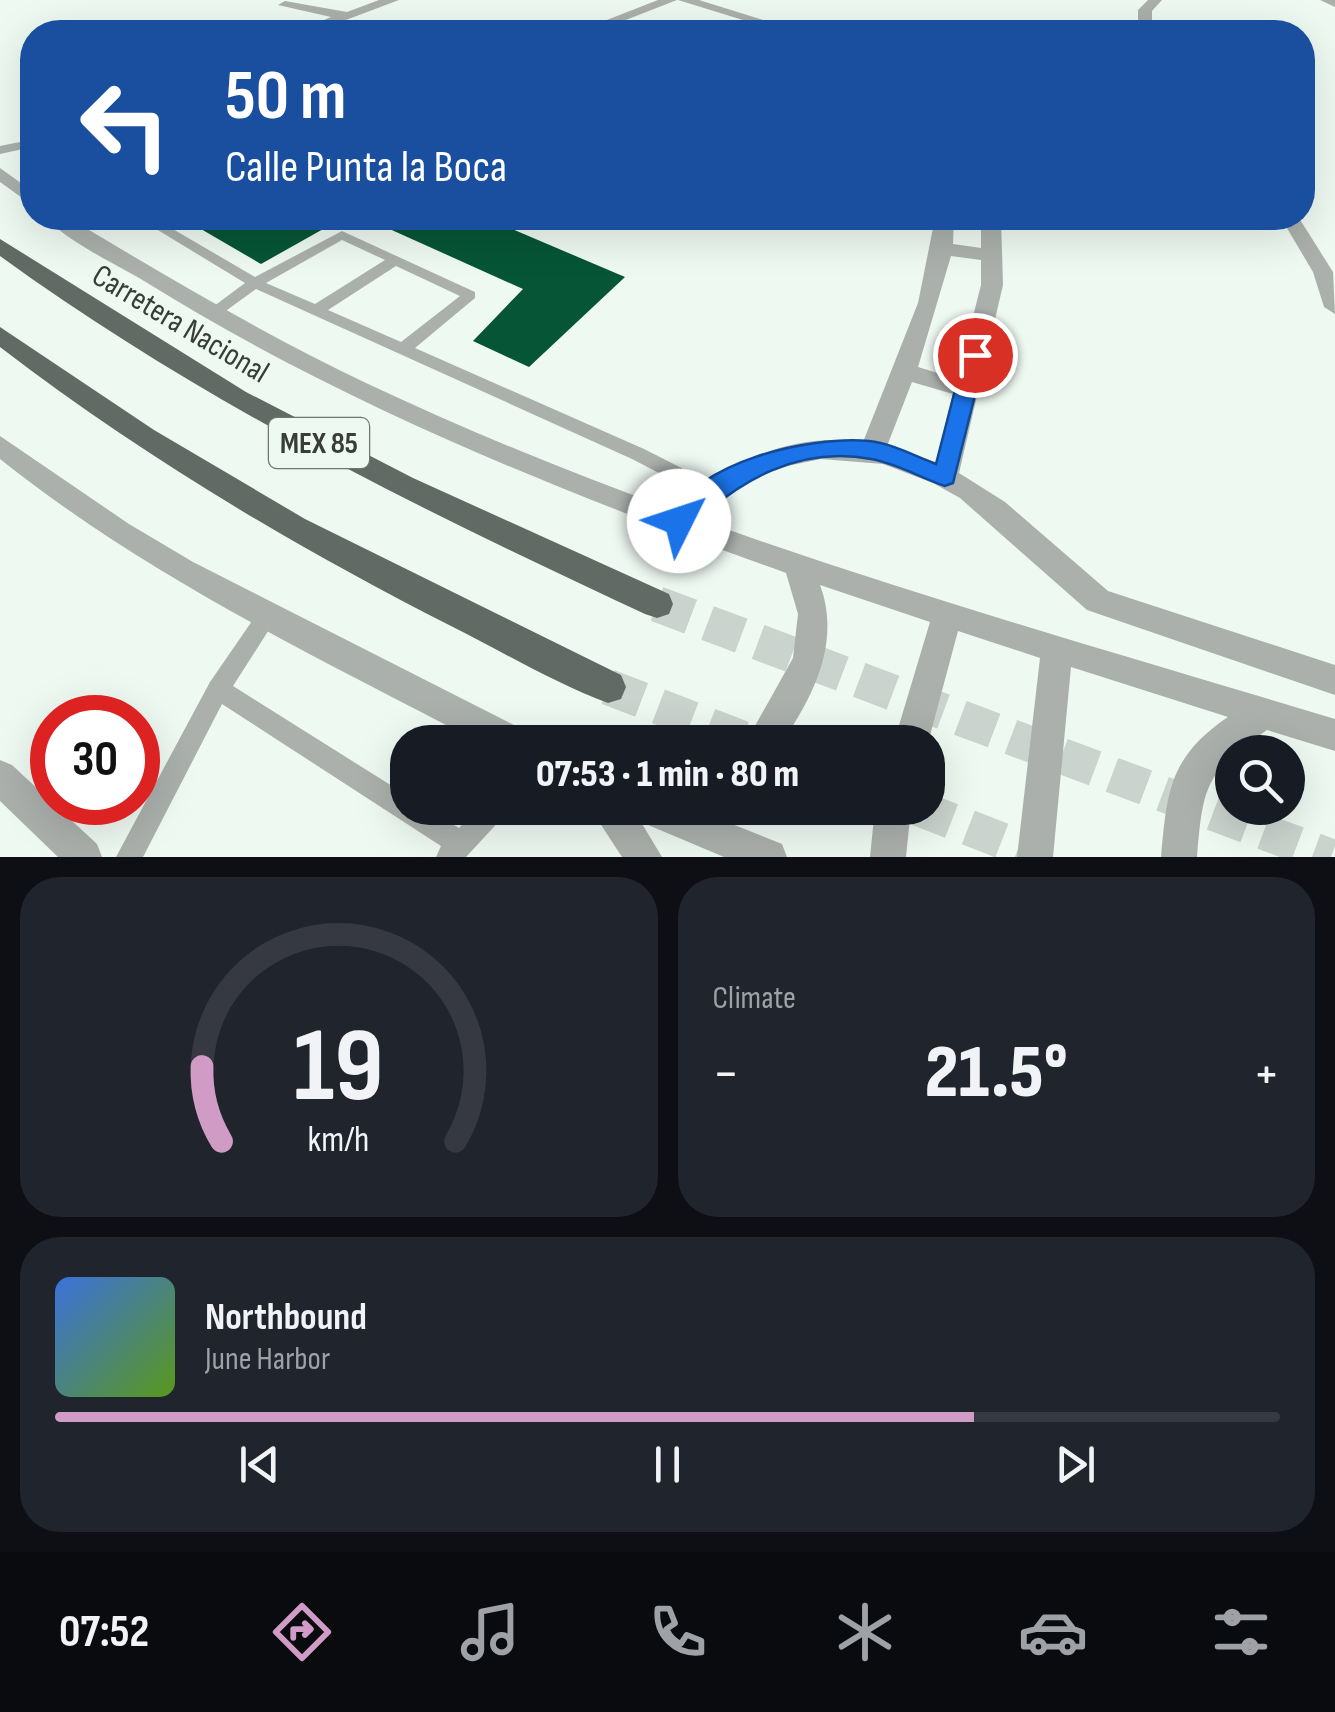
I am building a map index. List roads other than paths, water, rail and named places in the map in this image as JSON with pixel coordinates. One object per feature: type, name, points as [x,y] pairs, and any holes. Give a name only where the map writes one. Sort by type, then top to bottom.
[{"type":"highway","name":"Carretera Nacional","points":[[0,246],[90,312],[257,411],[451,511],[657,604]]},
{"type":"highway","name":"MEX 85","points":[[0,336],[180,464],[398,585],[608,687]]},
{"type":"street","points":[[332,20],[392,0]]},
{"type":"street","points":[[615,20],[670,0]]},
{"type":"street","points":[[685,0],[755,20]]},
{"type":"street","points":[[708,6],[725,0]]},
{"type":"street","points":[[1326,0],[1335,3]]},
{"type":"street","points":[[285,5],[344,15]]},
{"type":"street","points":[[0,173],[20,190]]},
{"type":"street","points":[[75,230],[211,315],[354,389],[511,459],[798,566],[1335,735]]},
{"type":"street","points":[[873,450],[942,249],[943,230]]},
{"type":"street","points":[[945,476],[992,285],[992,230]]},
{"type":"street","points":[[1297,230],[1323,272],[1335,306]]},
{"type":"street","points":[[942,249],[993,256]]},
{"type":"street","points":[[903,371],[966,390]]},
{"type":"street","points":[[0,445],[40,479],[188,572],[480,725]]},
{"type":"street","points":[[679,521],[712,492],[758,463],[815,449],[873,450],[945,476],[994,509],[1065,577],[1098,601],[1335,680]]},
{"type":"street","points":[[773,725],[803,675],[816,630],[813,595],[798,566]]},
{"type":"street","points":[[916,725],[948,612]]},
{"type":"street","points":[[1034,857],[1057,649]]},
{"type":"street","points":[[1178,857],[1185,788],[1222,740],[1263,712]]},
{"type":"street","points":[[0,777],[84,857]]},
{"type":"street","points":[[620,825],[644,857]]},
{"type":"street","points":[[712,825],[769,857]]},
{"type":"street","points":[[888,857],[891,825]]},
{"type":"lane","points":[[166,230],[256,284],[638,454],[712,492]]},
{"type":"lane","points":[[211,315],[256,284],[342,235],[470,294],[402,350]]},
{"type":"lane","points":[[315,312],[395,260]]},
{"type":"lane","points":[[130,857],[218,689],[268,614]]},
{"type":"lane","points":[[218,689],[455,851],[479,825]]},
{"type":"tunnel","points":[[657,604],[1331,857]]},
{"type":"tunnel","points":[[608,687],[707,725]]},
{"type":"tunnel","points":[[945,818],[1044,857]]}]
